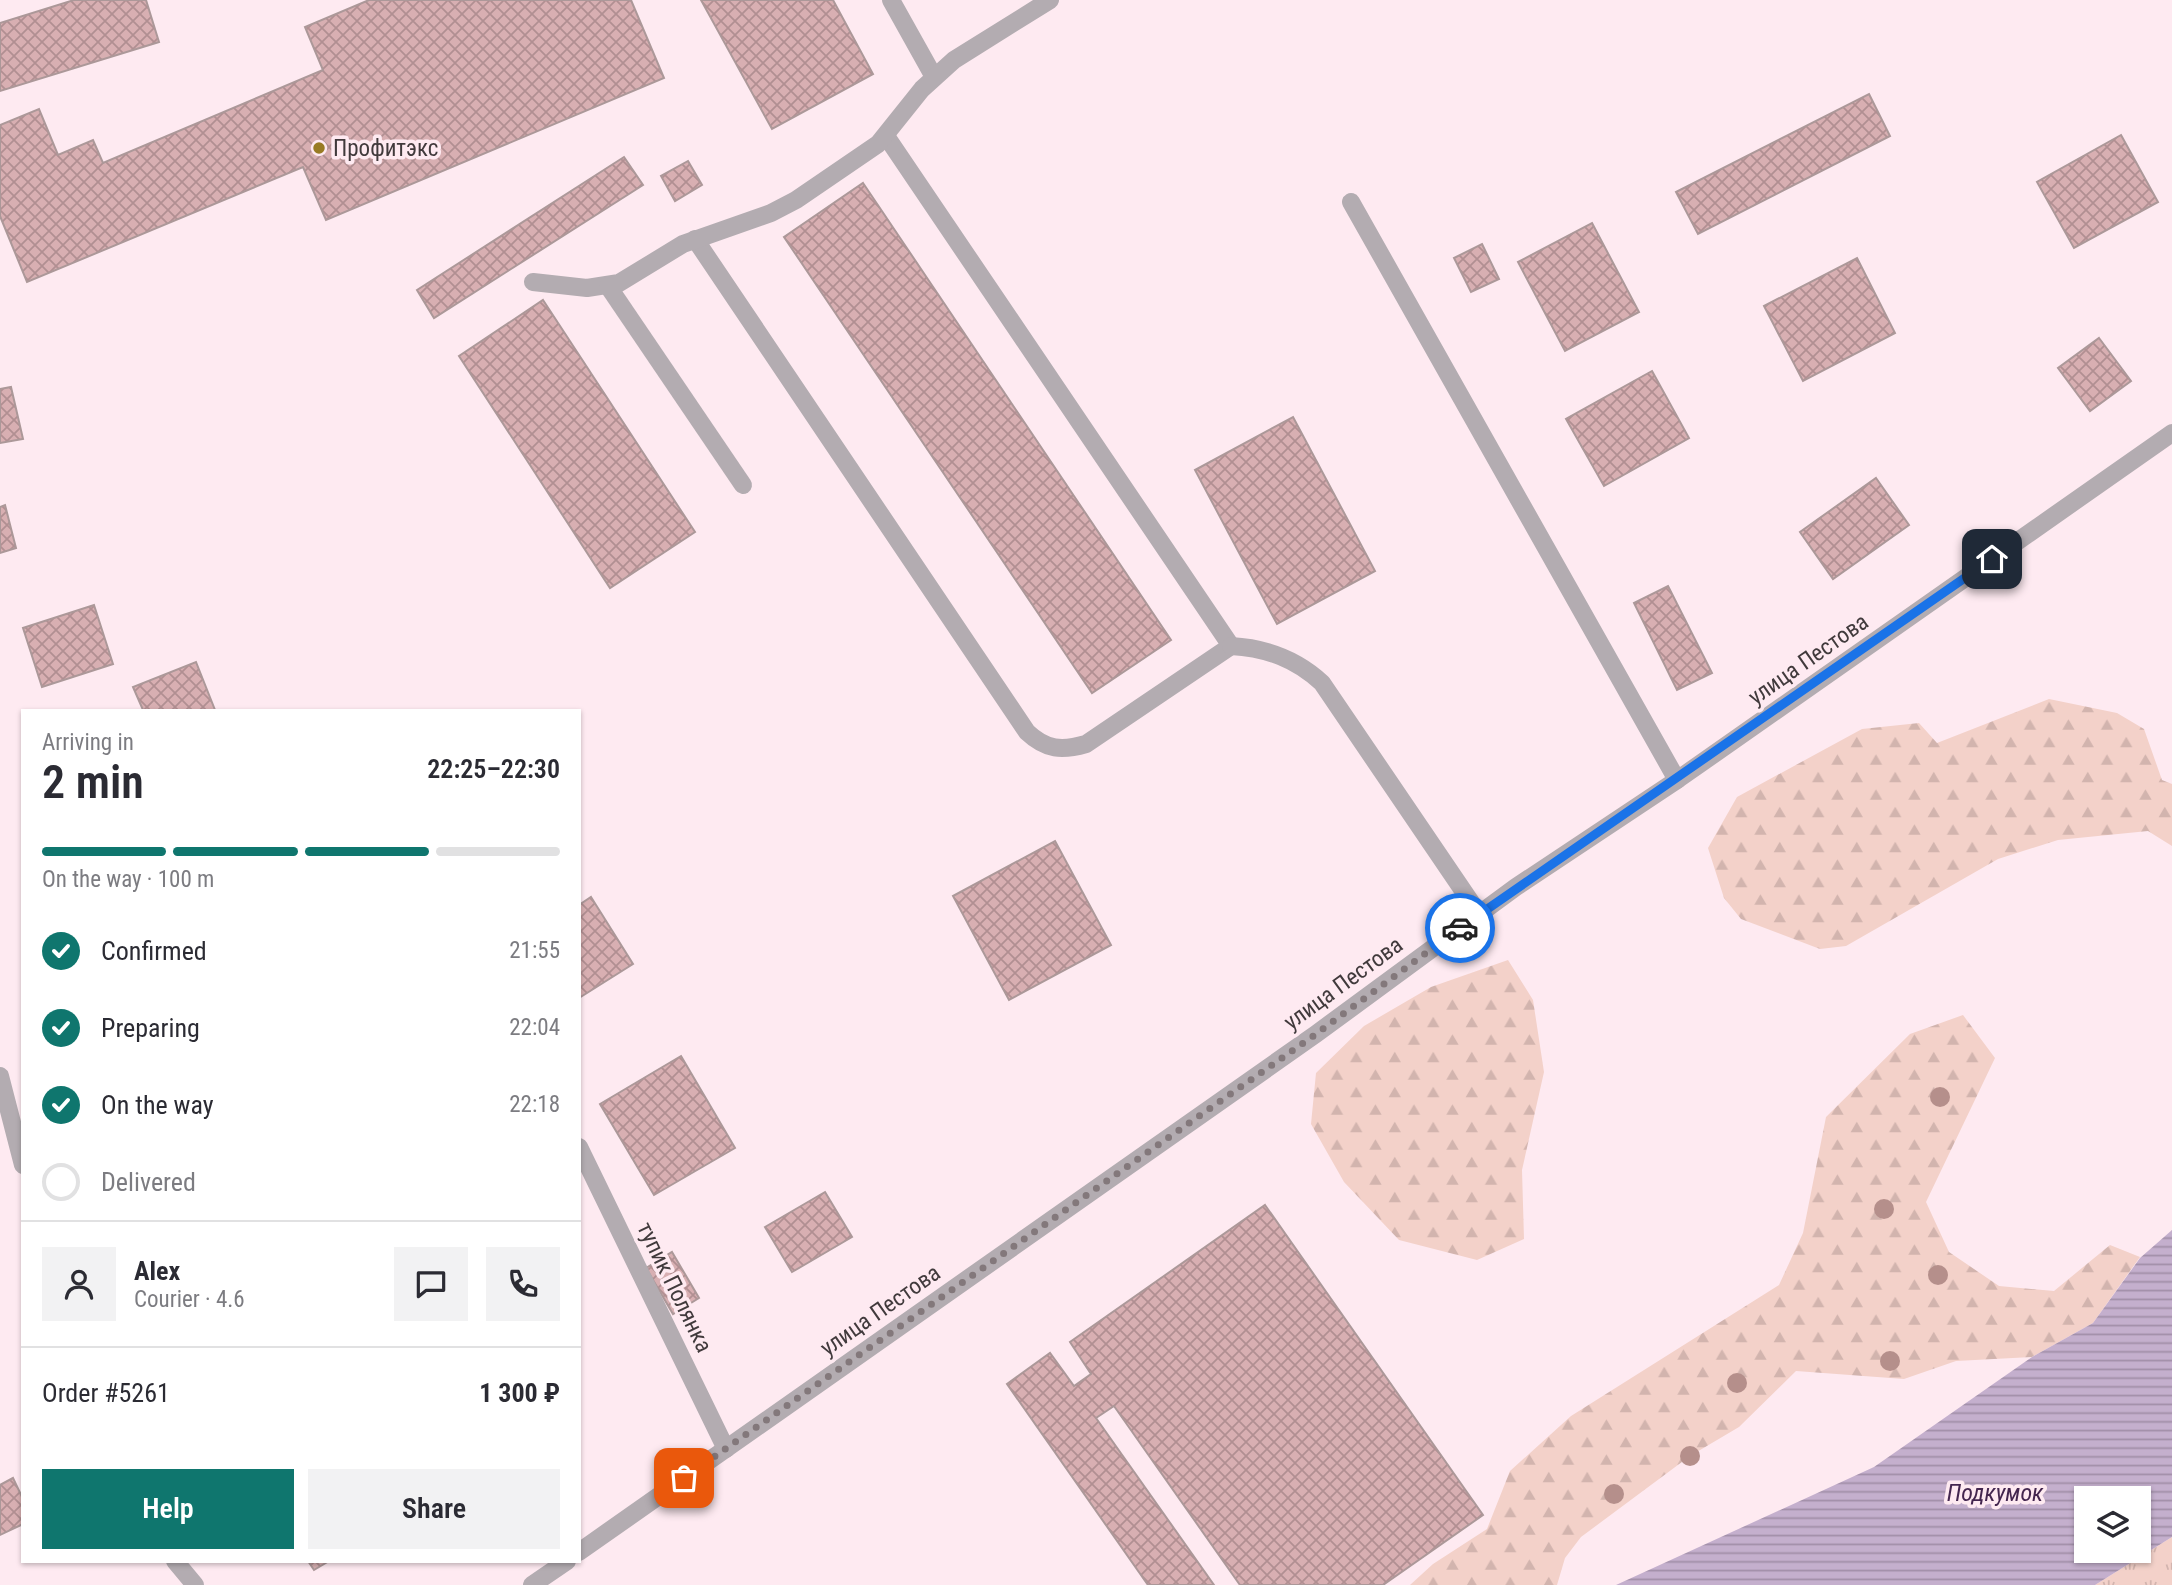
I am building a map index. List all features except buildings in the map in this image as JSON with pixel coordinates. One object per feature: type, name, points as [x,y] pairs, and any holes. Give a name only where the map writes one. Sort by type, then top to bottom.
[{"type":"street","points":[[891,0],[934,78]]},
{"type":"street","points":[[533,282],[587,288],[608,286],[633,276],[670,250],[771,213],[796,200],[886,136],[934,78],[954,60],[1050,0]]},
{"type":"street","points":[[886,136],[1231,646]]},
{"type":"street","points":[[1351,202],[1677,780]]},
{"type":"street","points":[[695,239],[1027,732],[1037,741],[1050,748],[1066,750],[1086,744],[1231,646],[1273,652],[1308,670],[1322,683],[1479,914]]},
{"type":"street","points":[[608,286],[743,485]]},
{"type":"street","name":"улица Пестова","points":[[581,1551],[1316,1034],[1479,914],[1677,780],[2172,433]]},
{"type":"street","points":[[0,1076],[21,1158]]},
{"type":"street","name":"тупик Полянка","points":[[581,1151],[726,1448]]},
{"type":"street","points":[[177,1563],[195,1585]]},
{"type":"street","points":[[532,1585],[564,1563]]},
{"type":"green space","points":[[2049,699],[2117,713],[2144,729],[2162,780],[2172,784],[2172,846],[2148,831],[2058,840],[1998,859],[1846,946],[1820,949],[1741,919],[1724,898],[1708,848],[1737,797],[1862,729],[1919,723],[1937,743]]},
{"type":"green space","points":[[1508,960],[1533,1000],[1544,1072],[1522,1170],[1524,1239],[1477,1260],[1399,1240],[1344,1182],[1311,1124],[1316,1073],[1364,1026],[1431,987]]},
{"type":"green space","points":[[1963,1015],[1995,1058],[1926,1202],[1949,1252],[1999,1286],[2054,1291],[2110,1245],[2140,1257],[2093,1323],[2032,1357],[1956,1361],[1904,1379],[1796,1371],[1739,1427],[1690,1456],[1581,1537],[1565,1558],[1557,1585],[1410,1585],[1433,1564],[1487,1529],[1510,1471],[1571,1416],[1779,1285],[1803,1233],[1826,1117],[1910,1034]]},
{"type":"green space","points":[[2172,1537],[2172,1585],[2095,1585],[2130,1563],[2151,1563],[2151,1550]]},
{"type":"water","name":"Подкумок","points":[[2172,1230],[2172,1537],[2151,1550],[2151,1486],[2074,1486],[2074,1563],[2130,1563],[2095,1585],[1616,1585],[1874,1467],[2032,1357],[2093,1323],[2140,1258]]},
{"type":"way so far","points":[[684,1478],[1316,1034],[1460,928]]},
{"type":"place","name":"Профитэкс","points":[[319,148]]},
{"type":"route","points":[[1460,928],[1992,559]]}]
